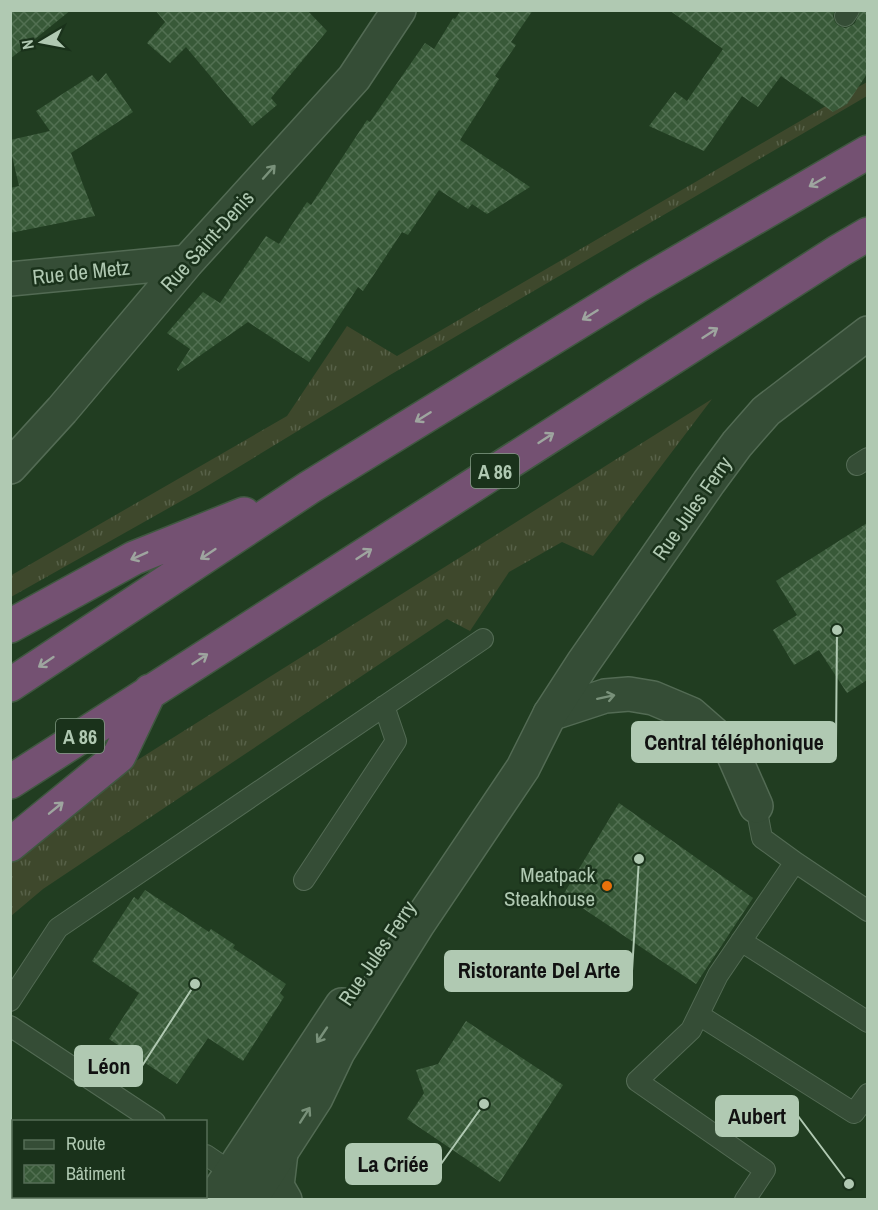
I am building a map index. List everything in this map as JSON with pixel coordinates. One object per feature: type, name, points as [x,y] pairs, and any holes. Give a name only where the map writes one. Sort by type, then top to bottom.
[{"type":"highway","points":[[10,686],[310,487],[639,285],[867,152]]},
{"type":"highway","name":"A 86","points":[[10,782],[867,234]]},
{"type":"highway","points":[[10,626],[134,558],[310,487]]},
{"type":"highway","points":[[10,845],[119,756],[150,691]]},
{"type":"street","name":"Rue Saint-Denis","points":[[10,467],[62,410],[187,262],[354,78],[399,10]]},
{"type":"street","name":"Rue de Metz","points":[[10,279],[187,262]]},
{"type":"street","name":"Rue Jules Ferry","points":[[250,1200],[316,1098],[338,1052],[418,924],[523,768],[550,714],[583,663],[737,444],[766,411],[867,333]]},
{"type":"street","points":[[550,714],[605,696],[630,694],[653,698],[691,714],[731,749],[756,806]]},
{"type":"street","name":"Rue Jules Ferry","points":[[213,1200],[218,1164],[506,757],[550,714]]},
{"type":"street","points":[[281,1152],[278,1186],[285,1200]]},
{"type":"lane","points":[[10,1001],[58,928],[483,639]]},
{"type":"lane","points":[[304,880],[396,741],[384,706]]},
{"type":"lane","points":[[756,806],[762,838],[867,911]]},
{"type":"lane","points":[[745,1200],[765,1170],[638,1080],[691,1030],[718,975],[795,862]]},
{"type":"lane","points":[[741,941],[867,1022]]},
{"type":"lane","points":[[699,1015],[854,1113],[867,1094]]},
{"type":"lane","points":[[10,1026],[152,1120]]},
{"type":"green space","points":[[867,82],[867,96],[390,375],[199,491],[11,597],[10,576],[287,416],[347,326],[397,356]]},
{"type":"green space","points":[[712,399],[593,556],[562,542],[509,572],[470,631],[447,619],[43,889],[11,916],[11,863],[136,761]]},
{"type":"building","points":[[10,10],[71,10],[10,59]]},
{"type":"building","points":[[155,10],[307,10],[327,31],[271,98],[277,105],[252,126],[186,47],[170,63],[147,43],[165,22]]},
{"type":"building","points":[[461,10],[533,10],[511,42],[516,45],[495,76],[499,79],[460,140],[530,187],[487,214],[472,204],[468,209],[439,190],[408,235],[402,232],[363,291],[358,287],[309,362],[248,322],[178,371],[177,369],[190,349],[167,333],[203,292],[220,303],[266,236],[279,244],[307,202],[311,205],[367,120],[370,122],[425,43],[434,49],[453,18],[455,19]]},
{"type":"building","points":[[669,10],[835,10],[833,16],[835,22],[845,28],[855,23],[861,10],[867,10],[867,74],[847,104],[833,112],[781,76],[758,107],[742,96],[704,151],[649,126],[675,92],[687,101],[723,49]]},
{"type":"building","points":[[106,73],[133,112],[71,153],[95,216],[10,233],[10,188],[19,186],[10,140],[50,131],[36,111],[92,75],[98,82]]},
{"type":"building","points":[[867,523],[867,680],[847,693],[819,650],[794,665],[773,630],[797,615],[776,581]]},
{"type":"building","points":[[619,803],[753,898],[696,984],[563,895]]},
{"type":"building","points":[[145,890],[209,932],[211,929],[235,945],[233,948],[286,984],[280,993],[284,997],[243,1061],[208,1038],[177,1084],[109,1039],[139,993],[92,961],[134,897],[138,900]]},
{"type":"building","points":[[466,1021],[563,1085],[500,1182],[407,1119],[424,1093],[416,1070],[438,1064]]},
{"type":"place","name":"Central téléphonique","points":[[837,630]]},
{"type":"place","name":"Ristorante Del Arte","points":[[639,859]]},
{"type":"place","name":"Meatpack Steakhouse","points":[[607,886]]},
{"type":"place","name":"Léon","points":[[195,984]]},
{"type":"place","name":"La Criée","points":[[484,1104]]},
{"type":"place","name":"Aubert","points":[[849,1184]]}]
